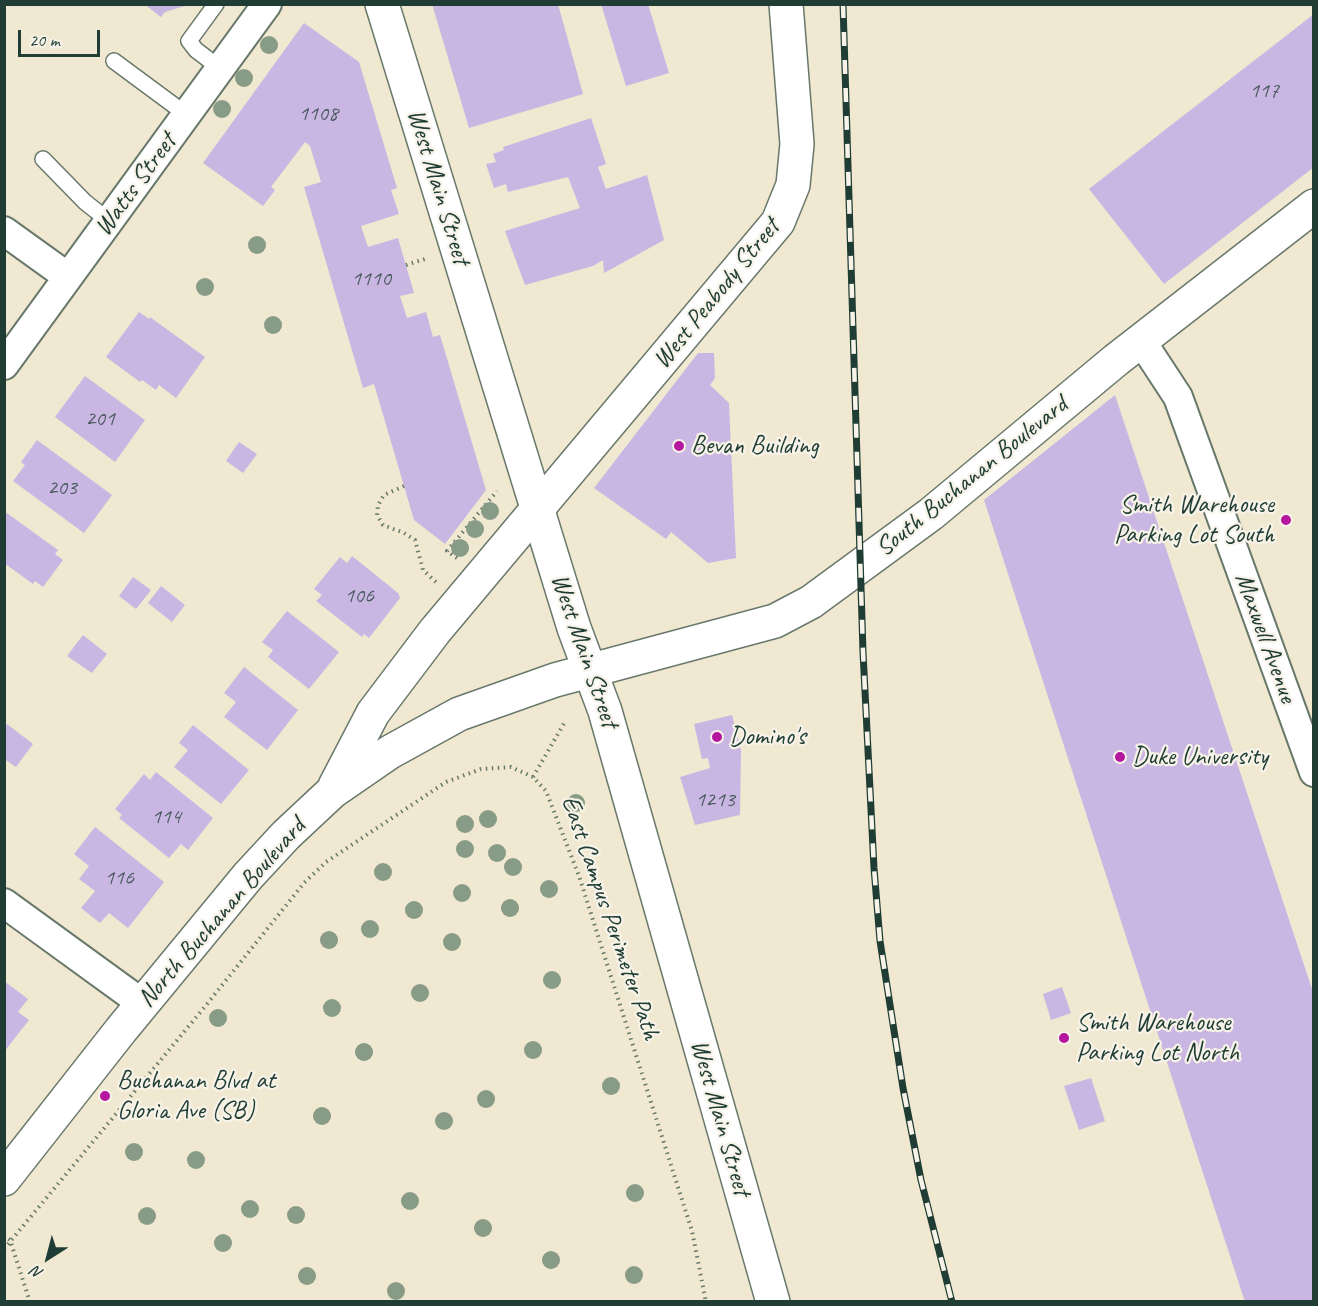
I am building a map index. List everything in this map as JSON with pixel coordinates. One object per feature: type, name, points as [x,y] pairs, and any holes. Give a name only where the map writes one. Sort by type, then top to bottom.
[{"type":"street","name":"Watts Street","points":[[4,365],[267,4]]},
{"type":"street","name":"West Main Street","points":[[382,4],[537,508],[646,846],[773,1302]]},
{"type":"street","name":"West Peabody Street","points":[[332,792],[373,713],[435,631],[778,222],[787,206],[793,185],[797,144],[786,4]]},
{"type":"street","name":"South Buchanan Boulevard","points":[[591,670],[740,632],[775,621],[811,602],[931,514],[1116,360],[1314,206]]},
{"type":"street","points":[[4,231],[68,277]]},
{"type":"street","name":"Maxwell Avenue","points":[[1142,342],[1178,398],[1314,772]]},
{"type":"street","name":"North Buchanan Boulevard","points":[[4,1179],[248,876],[286,835],[332,792],[390,752],[459,714],[496,699],[591,670]]},
{"type":"street","points":[[4,903],[143,1004]]},
{"type":"lane","points":[[216,4],[189,41],[196,50],[221,69]]},
{"type":"lane","points":[[114,62],[187,116]]},
{"type":"lane","points":[[43,159],[85,202],[109,221]]},
{"type":"path","points":[[406,265],[425,259]]},
{"type":"path","points":[[404,486],[384,495],[378,505],[377,515],[382,525],[405,533],[415,540],[423,570],[437,583]]},
{"type":"path","points":[[457,559],[447,551],[497,491]]},
{"type":"path","points":[[533,777],[566,720]]},
{"type":"path","name":"East Campus Perimeter Path","points":[[4,1249],[79,1162],[304,883],[326,862],[446,782],[482,769],[511,767],[533,777],[546,791],[579,876],[692,1232],[706,1302]]},
{"type":"path","points":[[4,1235],[10,1240],[30,1302]]},
{"type":"building","points":[[144,4],[188,5],[165,12],[161,17]]},
{"type":"building","points":[[432,4],[558,4],[583,94],[469,128]]},
{"type":"building","points":[[601,4],[648,4],[669,73],[626,86]]},
{"type":"building","points":[[1314,14],[1314,167],[1164,284],[1089,189]]},
{"type":"building","points":[[304,23],[359,62],[397,188],[391,190],[399,214],[361,226],[368,247],[398,238],[414,293],[400,296],[407,318],[426,312],[433,337],[440,335],[486,490],[445,544],[414,520],[374,384],[363,388],[304,187],[321,182],[310,146],[305,142],[271,187],[275,190],[263,206],[203,163]]},
{"type":"building","points":[[591,118],[606,164],[598,167],[606,189],[647,175],[664,240],[604,273],[603,260],[593,266],[525,285],[505,231],[580,208],[568,177],[508,192],[506,184],[494,188],[486,164],[496,162],[493,154],[504,150],[503,147]]},
{"type":"building","points":[[139,312],[149,319],[150,317],[205,357],[176,398],[159,385],[156,390],[142,380],[140,382],[106,357]]},
{"type":"building","name":"Bevan Building","points":[[698,353],[714,353],[715,378],[710,385],[729,403],[736,558],[708,563],[671,532],[666,539],[594,488]]},
{"type":"building","points":[[85,376],[145,420],[115,462],[55,417]]},
{"type":"building","points":[[1115,395],[1314,995],[1314,1302],[1245,1302],[984,500]]},
{"type":"building","points":[[37,440],[112,495],[84,533],[13,481],[25,465],[21,462]]},
{"type":"building","points":[[239,442],[257,454],[243,473],[226,461]]},
{"type":"building","points":[[4,511],[58,550],[55,554],[63,560],[43,587],[35,581],[33,584],[4,563]]},
{"type":"building","points":[[352,556],[398,593],[400,598],[369,638],[364,634],[362,637],[316,601],[322,595],[314,589],[340,557],[347,563]]},
{"type":"building","points":[[133,577],[151,590],[136,609],[119,596]]},
{"type":"building","points":[[161,586],[185,605],[172,622],[148,603]]},
{"type":"building","points":[[287,611],[339,652],[309,689],[268,657],[273,650],[262,642]]},
{"type":"building","points":[[83,635],[107,654],[92,673],[67,656]]},
{"type":"building","points":[[244,667],[298,710],[267,750],[224,717],[236,702],[224,693]]},
{"type":"building","points":[[732,715],[741,750],[740,815],[695,825],[680,777],[710,768],[708,758],[702,759],[694,724]]},
{"type":"building","points":[[7,724],[33,744],[16,767],[4,759],[4,728]]},
{"type":"building","points":[[193,725],[249,770],[221,804],[174,767],[188,750],[179,743]]},
{"type":"building","points":[[156,772],[213,818],[188,850],[181,844],[169,858],[119,818],[122,815],[115,809],[144,774],[150,780]]},
{"type":"building","points":[[95,827],[164,882],[128,928],[109,913],[100,923],[81,908],[95,891],[79,879],[89,866],[74,854]]},
{"type":"building","points":[[4,981],[28,999],[18,1012],[29,1020],[4,1052]]},
{"type":"building","points":[[1062,987],[1071,1013],[1051,1020],[1043,994]]},
{"type":"building","points":[[1091,1078],[1105,1121],[1079,1130],[1064,1086]]},
{"type":"railway","points":[[843,4],[863,652],[880,941],[903,1088],[921,1180],[952,1302]]},
{"type":"place","name":"Bevan Building","points":[[679,446]]},
{"type":"place","name":"Smith Warehouse Parking Lot South","points":[[1286,520]]},
{"type":"place","name":"Domino's","points":[[717,737]]},
{"type":"place","name":"Duke University","points":[[1120,757]]},
{"type":"place","name":"Smith Warehouse Parking Lot North","points":[[1064,1038]]},
{"type":"place","name":"Buchanan Blvd at Gloria Ave (SB)","points":[[105,1096]]}]
